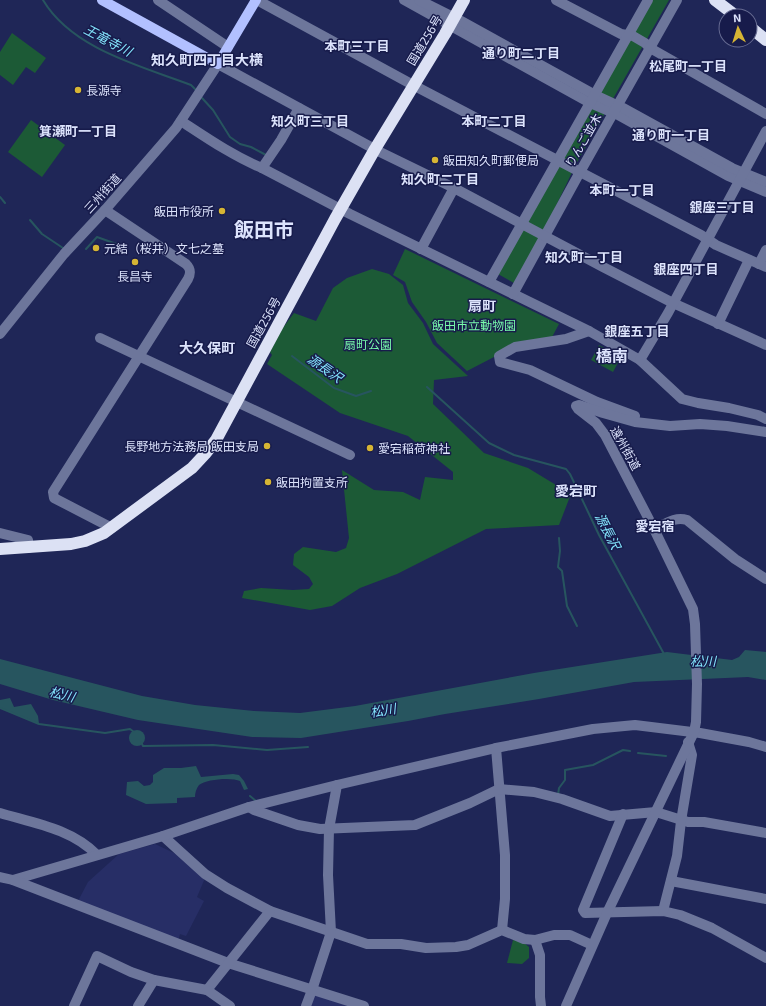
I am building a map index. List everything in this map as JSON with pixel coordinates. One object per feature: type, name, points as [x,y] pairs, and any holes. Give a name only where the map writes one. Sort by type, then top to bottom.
[{"type":"highway","name":"国道256号","points":[[0,549],[71,544],[96,536],[115,525],[192,468],[205,454],[216,440],[340,209],[464,0]]},
{"type":"highway","points":[[715,0],[726,8]]},
{"type":"main road","points":[[102,0],[218,64],[256,0]]},
{"type":"street","points":[[158,0],[228,47]]},
{"type":"street","points":[[256,0],[413,85],[701,235],[707,240],[763,266],[766,250]]},
{"type":"street","points":[[404,0],[452,21]]},
{"type":"street","points":[[419,0],[452,21],[592,99],[616,109],[728,176],[766,182]]},
{"type":"street","points":[[556,0],[621,34],[633,36],[645,43],[650,48],[766,114]]},
{"type":"street","name":"りんご並木","points":[[489,282],[648,0]]},
{"type":"street","name":"りんご並木","points":[[513,294],[677,0]]},
{"type":"street","points":[[218,64],[375,149],[454,188],[673,303],[766,345]]},
{"type":"street","name":"三州街道","points":[[0,334],[64,254],[105,210],[176,128],[218,64]]},
{"type":"street","points":[[262,168],[281,140],[299,108]]},
{"type":"street","points":[[180,121],[249,163],[262,168],[421,250],[589,331],[640,360],[682,399],[729,408],[758,415],[766,419]]},
{"type":"street","points":[[640,360],[673,303],[766,131]]},
{"type":"street","points":[[741,177],[766,192]]},
{"type":"street","points":[[421,250],[454,188]]},
{"type":"street","points":[[105,210],[186,264],[189,267],[190,273],[188,279],[140,356],[53,492],[54,498],[115,525]]},
{"type":"street","points":[[718,324],[749,260]]},
{"type":"street","name":"遠州街道","points":[[589,331],[566,339],[515,347],[499,356],[500,362],[530,370],[597,402],[639,417],[645,423]]},
{"type":"street","points":[[100,338],[350,455]]},
{"type":"street","name":"遠州街道","points":[[645,423],[603,413],[579,404],[576,406],[596,423],[605,435],[654,529],[693,609],[697,684],[696,722],[694,732]]},
{"type":"street","points":[[645,423],[670,426],[727,426],[766,432]]},
{"type":"street","points":[[654,529],[674,519],[687,520],[735,559],[766,580]]},
{"type":"street","points":[[0,534],[28,540],[30,548]]},
{"type":"street","points":[[13,880],[163,836],[249,807],[496,748],[608,726],[635,724],[694,732],[749,742],[766,747]]},
{"type":"street","points":[[566,1006],[592,945],[694,732]]},
{"type":"street","points":[[663,911],[677,856],[692,755],[688,742]]},
{"type":"street","points":[[496,748],[505,854],[505,899],[502,930]]},
{"type":"street","points":[[306,1006],[331,932],[328,875],[330,829],[337,785]]},
{"type":"street","points":[[249,807],[298,824],[320,829],[415,825],[499,789],[534,792],[562,799],[610,816],[656,812],[681,821],[704,822],[766,833]]},
{"type":"street","points":[[0,813],[61,832],[87,846],[97,856]]},
{"type":"street","points":[[623,814],[583,910],[585,913],[663,911],[680,915],[747,942],[766,958]]},
{"type":"street","points":[[163,836],[205,874],[227,888],[270,911],[367,944],[401,944],[426,948],[446,948],[468,944],[502,930],[524,939],[535,940],[554,935],[570,935],[592,945]]},
{"type":"street","points":[[0,877],[13,880],[228,963],[364,1006]]},
{"type":"street","points":[[671,881],[766,899]]},
{"type":"street","points":[[207,990],[270,911]]},
{"type":"street","points":[[535,940],[540,955],[541,1006]]},
{"type":"street","points":[[74,1006],[97,956],[131,972],[154,980],[207,990],[230,1006]]},
{"type":"street","points":[[138,1006],[154,980]]},
{"type":"shaded area","points":[[155,844],[174,853],[205,878],[197,897],[204,901],[186,936],[180,934],[178,941],[78,901],[88,882],[119,854]]},
{"type":"shaded area","points":[[313,993],[351,1006],[308,1006]]},
{"type":"green space","points":[[652,0],[669,0],[576,164],[544,231],[514,283],[498,274]]},
{"type":"green space","points":[[12,33],[46,58],[35,73],[26,67],[13,85],[0,75],[0,52]]},
{"type":"green space","points":[[31,120],[65,145],[42,177],[8,152]]},
{"type":"green space","name":"飯田市立動物園","points":[[405,249],[559,324],[551,339],[494,357],[467,371],[437,343],[426,322],[412,302],[405,282],[393,275]]},
{"type":"green space","name":"扇町公園","points":[[372,269],[389,274],[403,285],[408,303],[423,323],[433,344],[468,376],[434,380],[433,404],[484,453],[528,468],[571,494],[559,525],[486,529],[397,574],[360,588],[332,606],[310,610],[242,598],[244,591],[261,588],[293,590],[309,589],[313,584],[309,577],[293,565],[294,554],[303,547],[336,552],[346,548],[349,538],[342,470],[374,490],[403,492],[420,500],[425,477],[453,480],[453,472],[408,436],[340,413],[267,364],[272,355],[270,352],[282,329],[294,313],[316,321],[333,288],[347,278]]},
{"type":"green space","points":[[599,345],[621,357],[613,372],[591,360]]},
{"type":"green space","points":[[513,940],[523,942],[529,947],[529,958],[522,964],[507,963]]},
{"type":"water","name":"松川","points":[[745,650],[766,652],[766,680],[748,677],[634,682],[301,738],[252,737],[138,720],[53,700],[0,684],[0,659],[142,696],[195,705],[254,711],[300,713],[355,706],[534,673],[667,652],[732,660],[739,657]]},
{"type":"water","points":[[10,698],[14,707],[31,704],[38,716],[39,724],[0,708],[0,700]]},
{"type":"water","points":[[137,730],[144,735],[145,738],[140,745],[137,746],[130,741],[129,738],[134,731]]},
{"type":"water","points":[[196,766],[201,777],[233,774],[239,775],[248,789],[244,790],[240,781],[225,779],[202,783],[195,792],[195,797],[177,798],[177,803],[146,804],[126,795],[127,782],[138,781],[144,786],[150,785],[153,782],[153,775],[164,768]]},
{"type":"waterway","name":"王竜寺川","points":[[43,0],[56,17],[71,31],[89,43],[130,63],[191,85],[197,91]]},
{"type":"waterway","name":"王竜寺川","points":[[202,98],[213,110],[230,137],[240,144],[251,147],[266,155]]},
{"type":"waterway","name":"源長沢","points":[[0,197],[5,203]]},
{"type":"waterway","name":"源長沢","points":[[30,220],[42,234],[63,248]]},
{"type":"waterway","name":"源長沢","points":[[86,249],[97,237],[122,246]]},
{"type":"waterway","name":"源長沢","points":[[292,356],[334,388],[356,396],[371,391]]},
{"type":"waterway","name":"源長沢","points":[[427,387],[489,443],[514,455],[566,469],[570,474],[599,535],[664,654]]},
{"type":"waterway","points":[[559,538],[560,551],[558,567],[562,571],[567,606],[577,626]]},
{"type":"waterway","points":[[0,708],[39,724],[105,733],[130,729],[134,732]]},
{"type":"waterway","points":[[141,742],[143,746],[213,745],[267,750],[308,747]]},
{"type":"waterway","points":[[558,795],[559,788],[565,780],[565,770],[593,765],[623,750],[630,751]]},
{"type":"waterway","points":[[638,753],[666,756]]},
{"type":"waterway","points":[[250,796],[256,801]]},
{"type":"place","name":"長源寺","points":[[78,90]]},
{"type":"place","name":"飯田知久町郵便局","points":[[435,160]]},
{"type":"place","name":"飯田市役所","points":[[222,211]]},
{"type":"place","name":"元結（桜井）文七之墓","points":[[96,248]]},
{"type":"place","name":"長昌寺","points":[[135,262]]},
{"type":"place","name":"長野地方法務局 飯田支局","points":[[267,446]]},
{"type":"place","name":"愛宕稲荷神社","points":[[370,448]]},
{"type":"place","name":"飯田拘置支所","points":[[268,482]]},
{"type":"district","name":"本町三丁目","points":[[357,46]]},
{"type":"district","name":"通り町二丁目","points":[[521,53]]},
{"type":"district","name":"知久町四丁目大横","points":[[207,59]]},
{"type":"district","name":"松尾町一丁目","points":[[688,66]]},
{"type":"district","name":"知久町三丁目","points":[[310,121]]},
{"type":"district","name":"本町二丁目","points":[[494,121]]},
{"type":"district","name":"箕瀬町一丁目","points":[[78,131]]},
{"type":"district","name":"通り町一丁目","points":[[671,135]]},
{"type":"district","name":"知久町二丁目","points":[[440,179]]},
{"type":"district","name":"本町一丁目","points":[[622,190]]},
{"type":"district","name":"銀座三丁目","points":[[722,207]]},
{"type":"district","name":"飯田市","points":[[264,229]]},
{"type":"district","name":"知久町一丁目","points":[[584,257]]},
{"type":"district","name":"銀座四丁目","points":[[686,269]]},
{"type":"district","name":"扇町","points":[[482,305]]},
{"type":"district","name":"銀座五丁目","points":[[637,331]]},
{"type":"district","name":"大久保町","points":[[207,347]]},
{"type":"district","name":"橋南","points":[[612,355]]},
{"type":"district","name":"愛宕町","points":[[576,490]]},
{"type":"district","name":"愛宕宿","points":[[655,526]]}]
